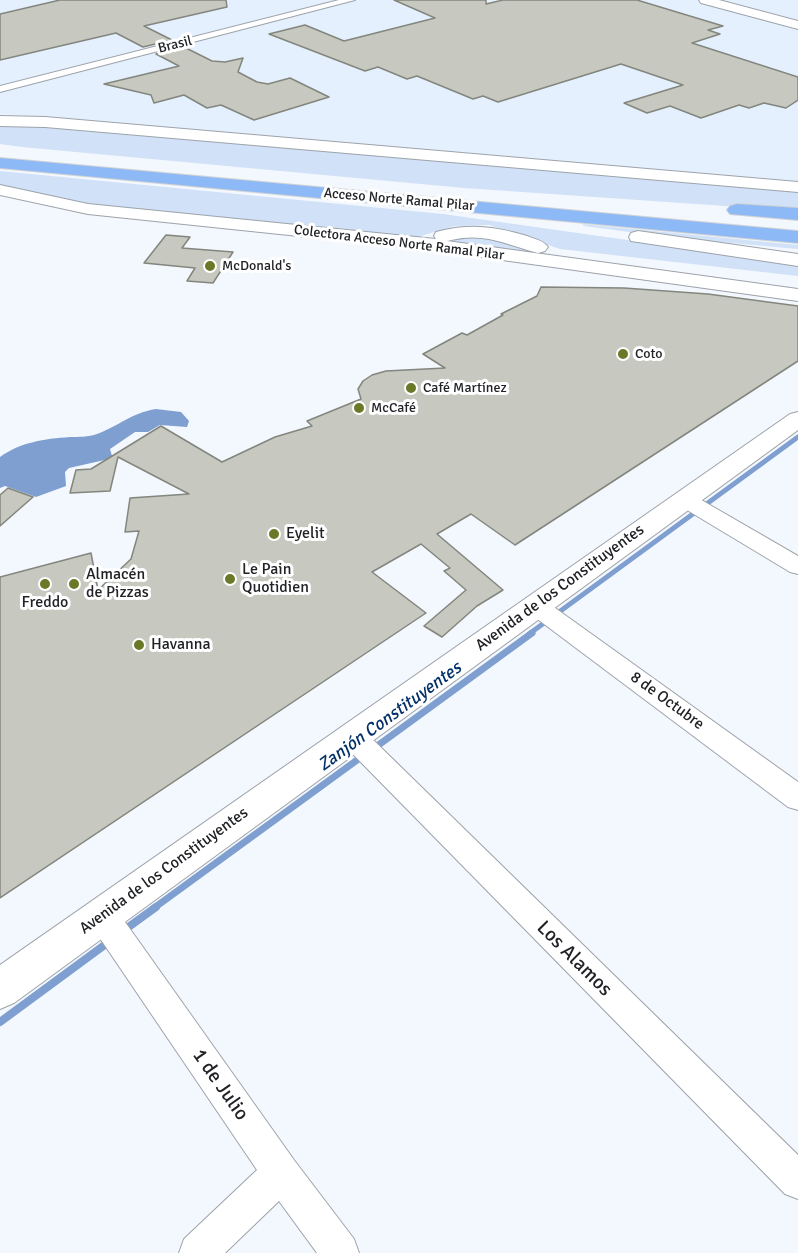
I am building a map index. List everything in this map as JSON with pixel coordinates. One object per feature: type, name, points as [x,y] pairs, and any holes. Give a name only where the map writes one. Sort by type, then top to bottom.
[{"type":"highway","name":"Acceso Norte Ramal Pilar","points":[[0,150],[798,223]]},
{"type":"highway","name":"Acceso Norte Ramal Pilar","points":[[0,163],[798,237]]},
{"type":"highway","points":[[342,195],[638,237],[798,251]]},
{"type":"highway","points":[[539,200],[659,205]]},
{"type":"highway","points":[[716,209],[798,214]]},
{"type":"street","name":"Brasil","points":[[0,89],[351,0]]},
{"type":"street","points":[[705,0],[798,25]]},
{"type":"street","points":[[0,121],[45,122],[798,187]]},
{"type":"street","name":"Colectora Acceso Norte Ramal Pilar","points":[[0,190],[88,208],[423,243],[798,295]]},
{"type":"street","points":[[423,243],[454,233],[490,231],[548,250],[599,261],[798,286]]},
{"type":"street","points":[[638,237],[798,260]]},
{"type":"street","points":[[599,261],[675,266],[798,279]]},
{"type":"street","name":"Avenida de los Constituyentes","points":[[0,989],[114,931],[363,748],[539,608],[695,505],[798,418]]},
{"type":"street","points":[[695,505],[798,566]]},
{"type":"street","name":"8 de Octubre","points":[[539,608],[798,798]]},
{"type":"street","name":"Los Alamos","points":[[363,748],[798,1181]]},
{"type":"street","name":"1 de Julio","points":[[114,931],[281,1173],[340,1253]]},
{"type":"street","points":[[198,1253],[281,1173]]},
{"type":"shaded area","points":[[0,0],[798,0],[798,185],[634,173],[0,114]]},
{"type":"shaded area","points":[[0,124],[798,191],[798,211],[464,188],[22,147],[0,144]]},
{"type":"shaded area","points":[[0,171],[443,214],[798,264],[798,276],[560,249],[489,225],[455,226],[414,238],[76,204],[0,187]]},
{"type":"shaded area","points":[[582,224],[798,245],[798,249],[675,238]]},
{"type":"shaded area","points":[[493,236],[556,257],[450,241],[454,237]]},
{"type":"water","points":[[156,409],[181,412],[189,421],[187,427],[160,425],[148,432],[135,432],[110,449],[112,456],[109,459],[69,468],[65,472],[66,486],[36,497],[5,486],[0,488],[0,457],[8,452],[42,440],[94,435],[139,413]]},
{"type":"building","points":[[60,0],[226,0],[227,7],[144,26],[172,40],[143,47],[116,33],[0,60],[0,14]]},
{"type":"building","points":[[394,0],[486,0],[486,4],[503,0],[637,0],[723,26],[708,30],[720,34],[692,43],[798,77],[798,100],[786,108],[764,103],[749,108],[739,105],[701,118],[670,106],[647,113],[624,103],[683,85],[621,64],[498,102],[483,96],[473,99],[417,76],[407,79],[378,67],[365,71],[269,34],[305,25],[344,41],[435,18]]},
{"type":"building","points":[[184,47],[212,61],[225,62],[243,58],[238,72],[257,82],[268,84],[290,78],[329,97],[254,120],[221,105],[207,108],[184,95],[154,103],[151,95],[104,84],[179,66],[156,54]]},
{"type":"building","points":[[166,235],[190,237],[182,248],[233,252],[213,283],[187,281],[195,268],[144,263]]},
{"type":"building","points":[[541,287],[624,288],[708,294],[798,306],[798,361],[515,545],[471,514],[437,534],[503,590],[477,606],[442,637],[424,626],[466,590],[444,571],[450,568],[421,544],[372,572],[426,613],[0,898],[0,577],[91,553],[98,590],[131,559],[139,531],[125,532],[130,498],[189,494],[118,457],[110,491],[70,493],[76,470],[91,469],[161,426],[222,462],[275,437],[312,426],[307,421],[361,399],[358,389],[363,381],[372,375],[386,371],[445,368],[423,354],[462,333],[467,335],[537,296]]},
{"type":"building","points":[[8,488],[33,497],[0,526],[0,495]]},
{"type":"waterway","name":"Zanjón Constituyentes","points":[[529,634],[798,437]]},
{"type":"waterway","name":"Zanjón Constituyentes","points":[[373,749],[532,633]]},
{"type":"waterway","name":"Zanjón Constituyentes","points":[[154,908],[364,755]]},
{"type":"waterway","name":"Zanjón Constituyentes","points":[[123,931],[156,907]]},
{"type":"waterway","name":"Zanjón Constituyentes","points":[[0,1022],[110,941]]},
{"type":"place","name":"McDonald's","points":[[210,266]]},
{"type":"place","name":"Coto","points":[[623,354]]},
{"type":"place","name":"Café Martínez","points":[[411,388]]},
{"type":"place","name":"McCafé","points":[[359,408]]},
{"type":"place","name":"Eyelit","points":[[274,534]]},
{"type":"place","name":"Le Pain Quotidien","points":[[230,579]]},
{"type":"place","name":"Freddo","points":[[45,584]]},
{"type":"place","name":"Almacén de Pizzas","points":[[74,584]]},
{"type":"place","name":"Havanna","points":[[139,645]]}]
